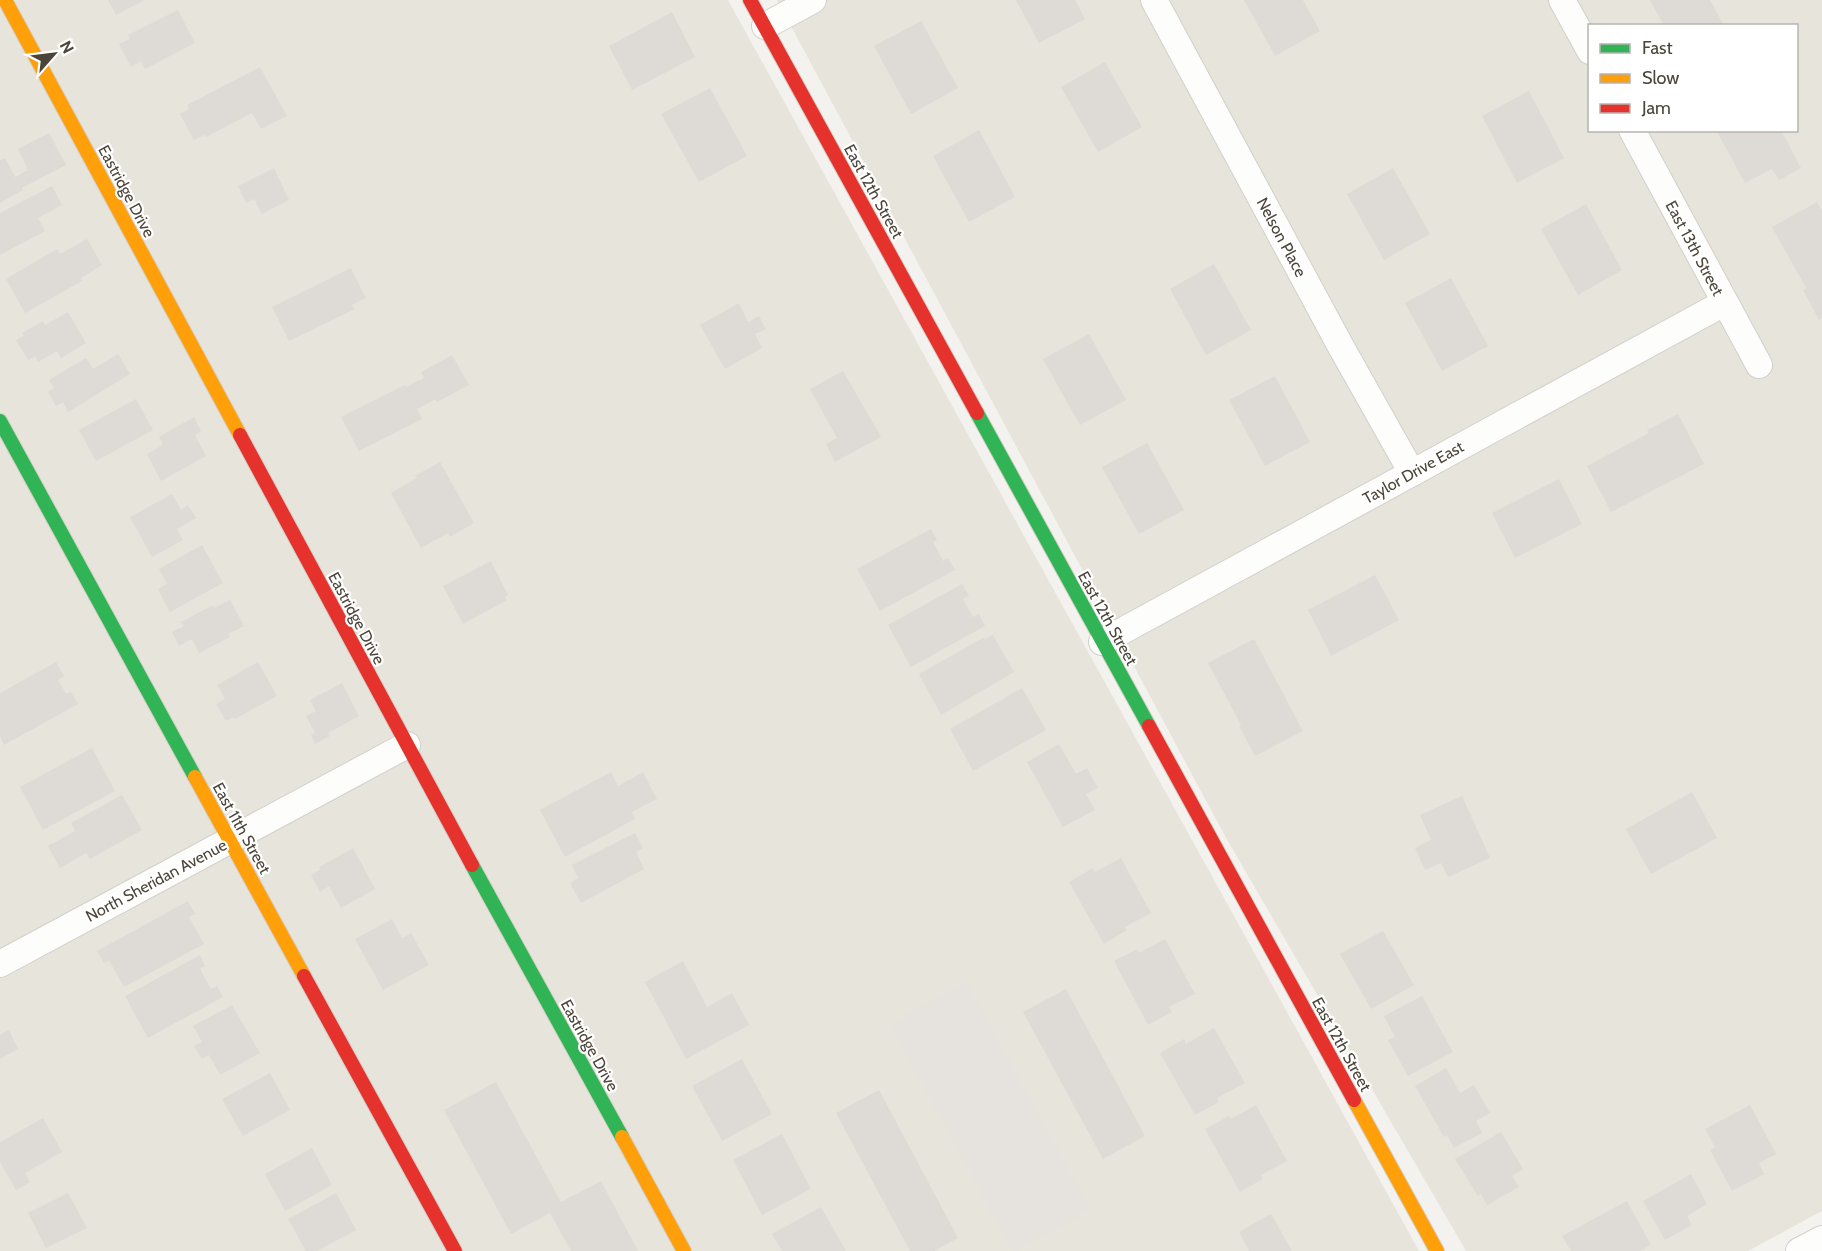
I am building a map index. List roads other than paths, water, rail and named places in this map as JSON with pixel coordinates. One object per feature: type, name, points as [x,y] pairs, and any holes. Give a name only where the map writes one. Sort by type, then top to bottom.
[{"type":"street","name":"Eastridge Drive","points":[[5,0],[407,745],[684,1251]]},
{"type":"street","name":"East 12th Street","points":[[750,0],[1437,1251]]},
{"type":"street","points":[[765,26],[813,0]]},
{"type":"street","name":"Nelson Place","points":[[1154,0],[1334,334],[1412,473]]},
{"type":"street","points":[[1562,0],[1588,47]]},
{"type":"street","name":"East 13th Street","points":[[1633,132],[1724,303],[1760,365]]},
{"type":"street","name":"Taylor Drive East","points":[[1102,642],[1724,303]]},
{"type":"street","name":"East 11th Street","points":[[0,421],[455,1251]]},
{"type":"street","name":"North Sheridan Avenue","points":[[0,964],[407,745]]},
{"type":"street","points":[[1799,1251],[1822,1239]]}]
